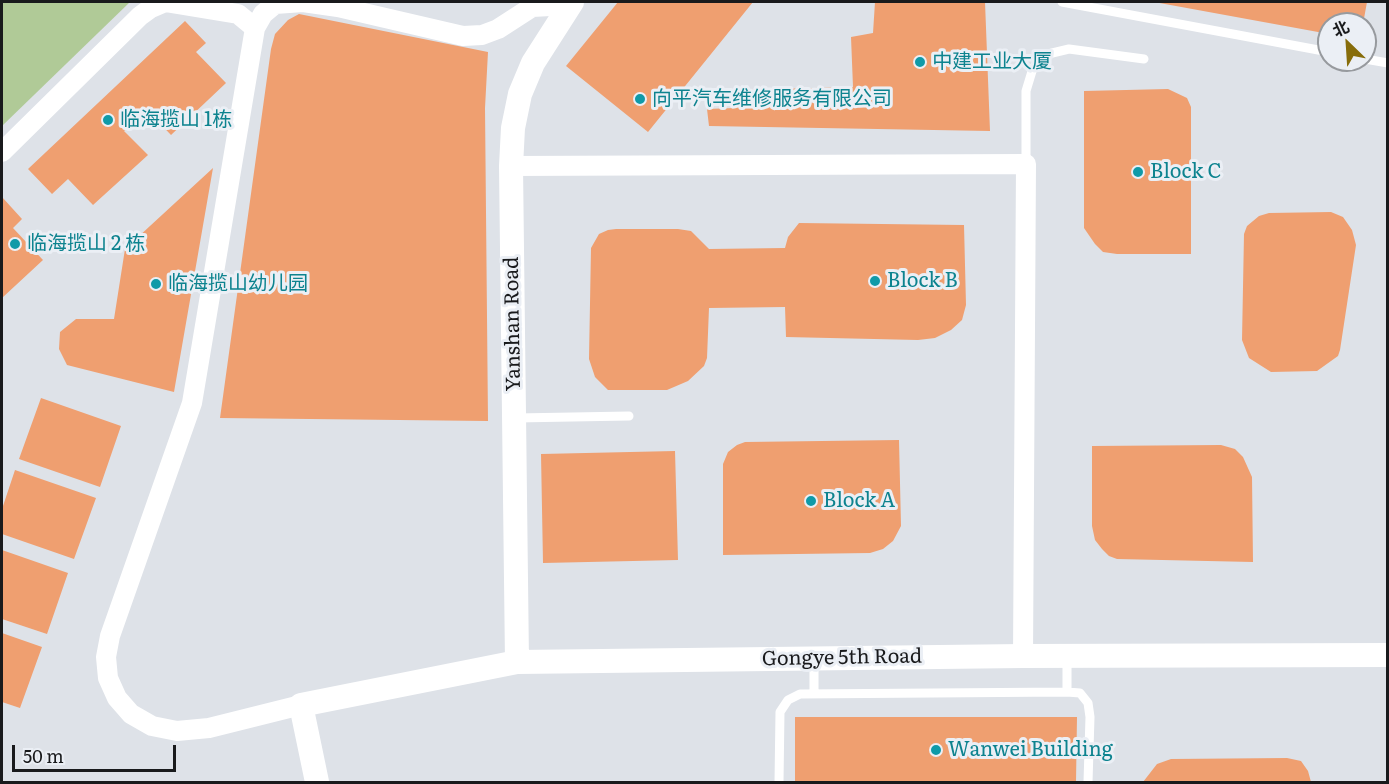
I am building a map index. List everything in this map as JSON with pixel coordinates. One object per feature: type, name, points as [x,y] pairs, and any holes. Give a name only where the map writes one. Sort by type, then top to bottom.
[{"type":"street","points":[[2,152],[151,8],[165,2],[238,14],[255,28]]},
{"type":"street","points":[[317,783],[301,705],[209,728],[177,731],[152,726],[131,714],[117,698],[108,678],[106,657],[110,636],[192,403],[255,28],[263,14],[275,4],[303,2],[338,7],[463,36],[482,35],[498,29],[532,7],[570,3]]},
{"type":"street","name":"Yanshan Road","points":[[517,662],[511,166],[513,128],[520,94],[533,63],[570,3]]},
{"type":"street","points":[[511,166],[1026,164],[1023,656]]},
{"type":"street","name":"Gongye 5th Road","points":[[301,705],[517,662],[1023,656],[1388,655]]},
{"type":"lane","points":[[1062,2],[1317,50]]},
{"type":"lane","points":[[1026,164],[1026,91],[1033,68],[1048,54],[1069,49],[1144,59]]},
{"type":"lane","points":[[514,418],[629,416]]},
{"type":"lane","points":[[1067,656],[1067,692]]},
{"type":"lane","points":[[814,658],[814,693]]},
{"type":"lane","points":[[779,783],[780,712],[788,700],[800,694],[1067,692],[1080,693],[1088,703],[1090,717],[1088,783]]},
{"type":"green space","points":[[2,2],[130,2],[2,126]]},
{"type":"building","name":"向平汽车维修服务有限公司","points":[[618,2],[753,2],[648,132],[566,66]]},
{"type":"building","name":"中建工业大厦","points":[[875,2],[985,2],[990,131],[709,126],[707,109],[734,108],[736,90],[853,87],[851,37],[873,33]]},
{"type":"building","points":[[1154,2],[1367,2],[1365,12],[1317,12],[1317,32]]},
{"type":"building","points":[[299,14],[488,52],[485,108],[488,421],[220,418],[271,49],[275,34],[288,20]]},
{"type":"building","name":"临海揽山 1栋","points":[[185,21],[206,43],[196,52],[226,83],[171,135],[147,110],[124,131],[148,155],[93,205],[68,179],[52,194],[28,169]]},
{"type":"building","name":"Block C","points":[[1168,89],[1187,98],[1191,107],[1191,254],[1103,252],[1084,228],[1084,91]]},
{"type":"building","name":"临海揽山幼儿园","points":[[213,168],[174,392],[67,365],[59,349],[60,332],[76,319],[114,319],[125,249]]},
{"type":"building","name":"临海揽山 2 栋","points":[[2,197],[22,219],[13,228],[43,260],[2,298]]},
{"type":"building","points":[[1331,212],[1343,217],[1352,230],[1356,245],[1338,356],[1317,371],[1271,372],[1249,358],[1242,340],[1244,234],[1247,226],[1259,216],[1269,213]]},
{"type":"building","points":[[799,223],[964,225],[966,305],[962,320],[951,330],[935,338],[918,340],[786,337],[785,307],[709,308],[707,358],[704,366],[688,381],[667,390],[608,390],[595,377],[589,359],[591,248],[599,234],[616,229],[678,229],[691,231],[709,249],[785,248],[788,237]]},
{"type":"building","points":[[41,398],[121,426],[100,487],[19,459]]},
{"type":"building","name":"Block A","points":[[899,440],[901,526],[893,541],[883,549],[870,553],[723,555],[723,464],[728,452],[737,445],[745,442]]},
{"type":"building","points":[[1221,445],[1235,449],[1243,457],[1252,477],[1253,562],[1117,559],[1109,556],[1102,549],[1095,540],[1092,526],[1092,446]]},
{"type":"building","points":[[675,451],[678,560],[543,563],[541,454]]},
{"type":"building","points":[[15,470],[96,498],[74,559],[2,534],[2,509]]},
{"type":"building","points":[[2,550],[68,573],[47,634],[2,619]]},
{"type":"building","points":[[2,633],[42,647],[20,708],[2,702]]},
{"type":"building","name":"Wanwei Building","points":[[795,717],[1077,717],[1076,782],[795,782]]},
{"type":"building","points":[[1287,758],[1301,761],[1308,771],[1311,782],[1143,782],[1157,764],[1171,759]]},
{"type":"place","name":"中建工业大厦","points":[[920,62]]},
{"type":"place","name":"向平汽车维修服务有限公司","points":[[640,99]]},
{"type":"place","name":"临海揽山 1栋","points":[[108,120]]},
{"type":"place","name":"Block C","points":[[1138,172]]},
{"type":"place","name":"临海揽山 2 栋","points":[[15,244]]},
{"type":"place","name":"Block B","points":[[875,281]]},
{"type":"place","name":"临海揽山幼儿园","points":[[156,284]]},
{"type":"place","name":"Block A","points":[[811,501]]},
{"type":"place","name":"Wanwei Building","points":[[936,750]]}]
